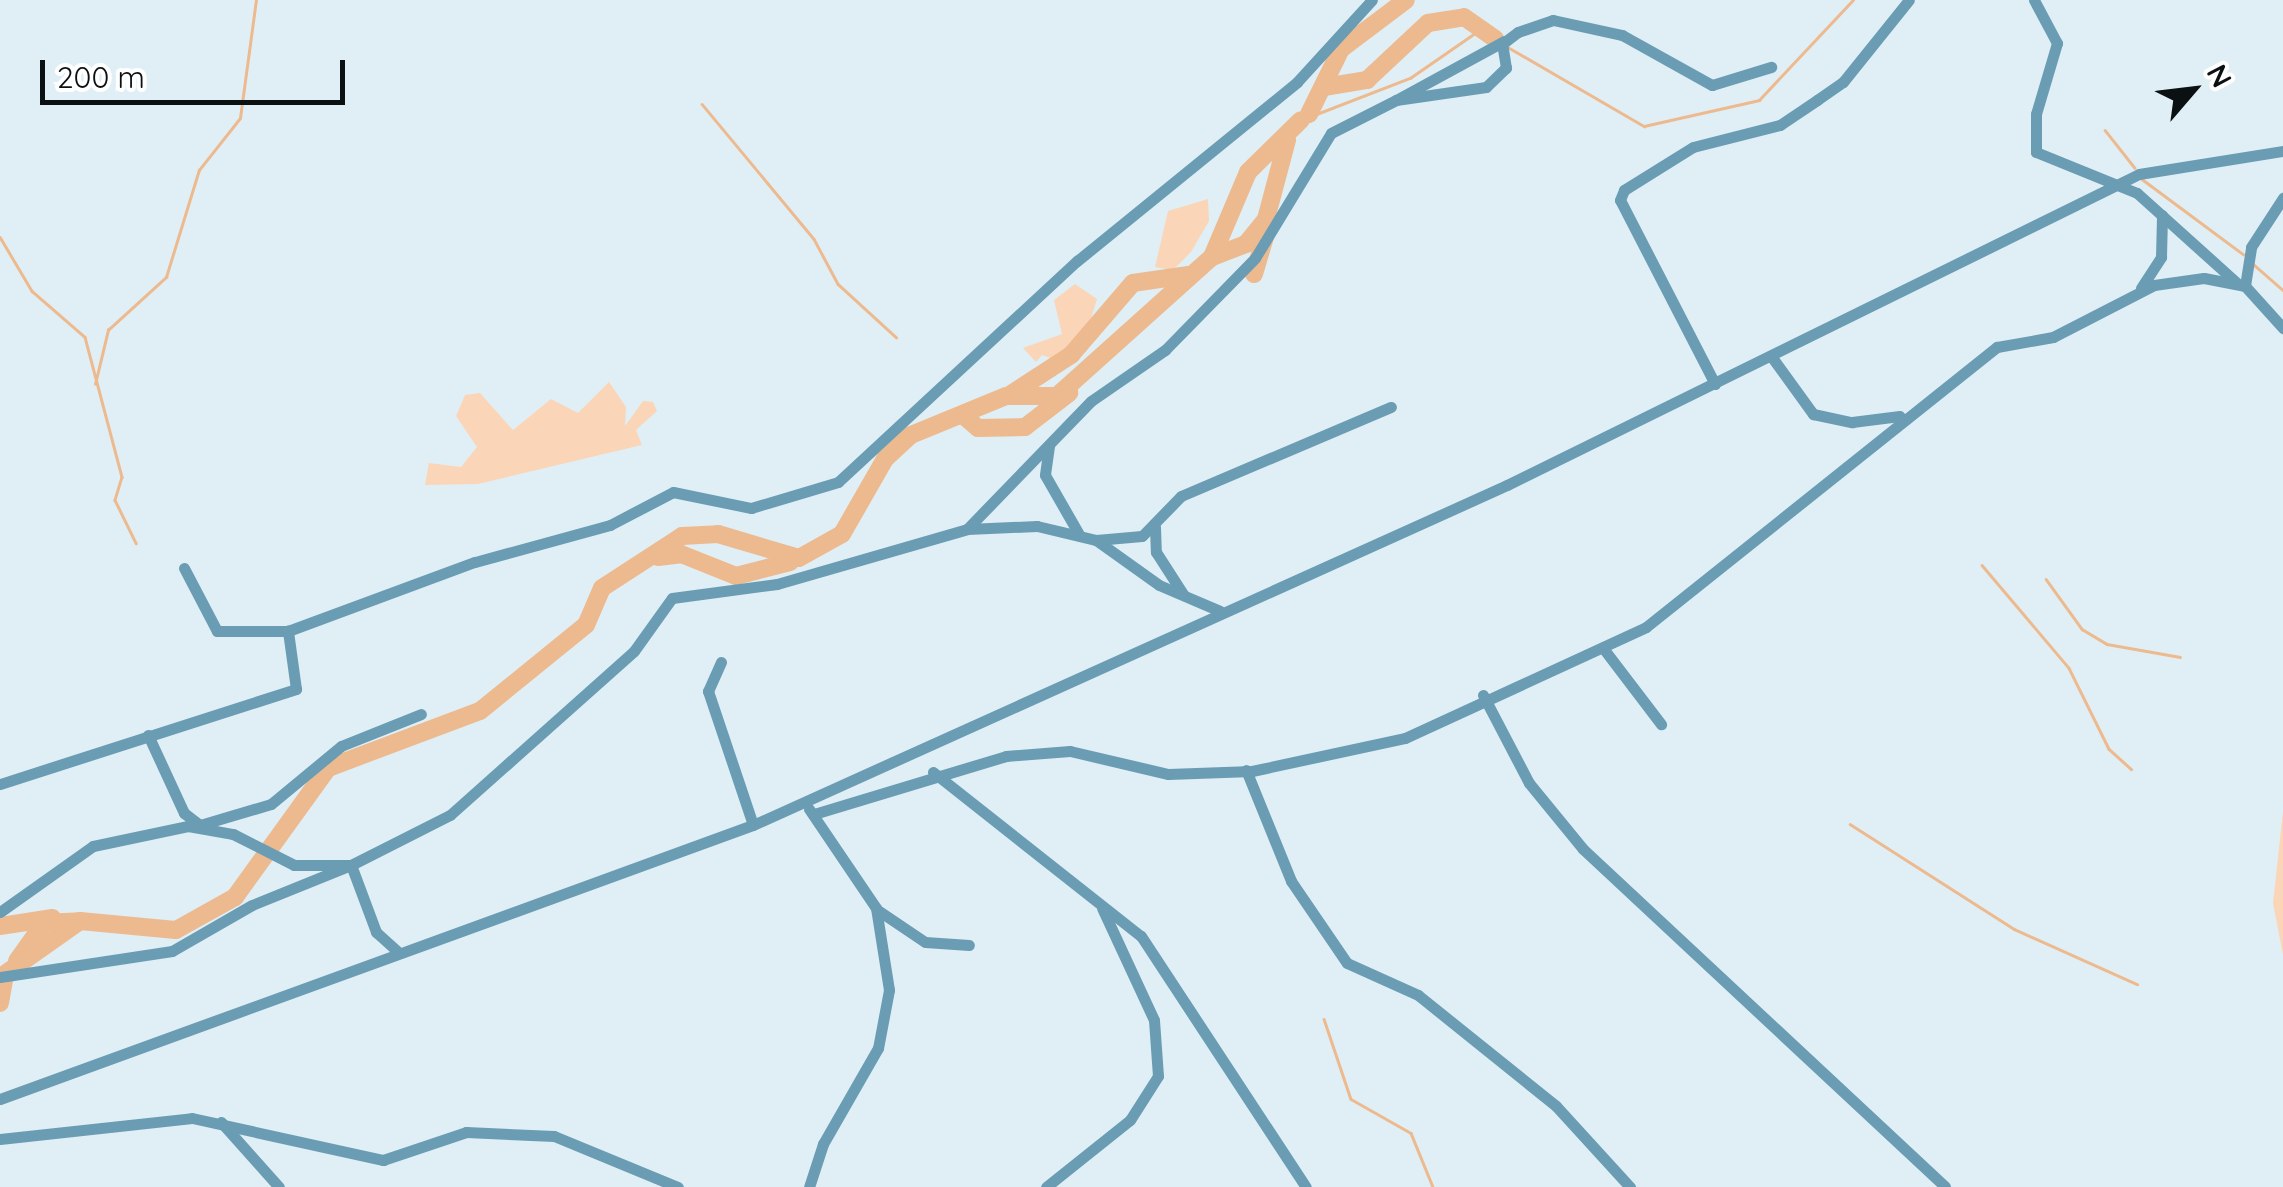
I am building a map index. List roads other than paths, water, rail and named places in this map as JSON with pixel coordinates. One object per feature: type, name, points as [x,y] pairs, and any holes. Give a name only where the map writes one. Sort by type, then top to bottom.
[{"type":"street","points":[[184,568],[217,631],[288,631],[544,538],[610,525],[673,492],[751,508],[838,482],[1076,261],[1296,82],[1372,0]]},
{"type":"street","points":[[1715,384],[1620,200],[1624,190],[1694,146],[1793,116],[1843,82],[1910,0]]},
{"type":"street","points":[[2034,0],[2057,43],[2036,114],[2036,152],[2162,214],[2242,285],[2283,328]]},
{"type":"street","points":[[967,529],[1050,442],[1165,350],[1255,258],[1331,133],[1504,41],[1553,20],[1651,47],[1692,82],[1726,84],[1771,67]]},
{"type":"street","points":[[1396,100],[1486,87],[1506,68],[1504,41]]},
{"type":"street","points":[[0,1099],[397,950],[753,824],[1715,384],[2139,174],[2283,150]]},
{"type":"street","points":[[2242,285],[2252,247],[2281,201]]},
{"type":"street","points":[[2281,201],[2283,218]]},
{"type":"street","points":[[2135,295],[2161,257],[2162,214]]},
{"type":"street","points":[[814,814],[933,772],[1070,752],[1168,774],[1246,770],[1370,750],[1483,695],[1603,648],[1744,557],[1901,415],[1997,348],[2052,337],[2135,295],[2204,278],[2242,285]]},
{"type":"street","points":[[1771,356],[1813,414],[1852,422],[1901,415]]},
{"type":"street","points":[[0,977],[172,951],[450,815],[634,651],[672,598],[777,584],[967,529],[1126,541],[1155,527],[1181,496],[1391,407]]},
{"type":"street","points":[[1050,442],[1045,475],[1080,536]]},
{"type":"street","points":[[1155,527],[1156,552],[1190,602]]},
{"type":"street","points":[[1096,540],[1190,602],[1221,611]]},
{"type":"street","points":[[0,784],[296,688],[288,631]]},
{"type":"street","points":[[1603,648],[1661,724]]},
{"type":"street","points":[[721,662],[708,690],[753,824]]},
{"type":"street","points":[[1483,695],[1529,783],[1583,850],[1945,1187]]},
{"type":"street","points":[[0,912],[93,846],[200,824],[271,804],[342,746],[421,714]]},
{"type":"street","points":[[148,736],[184,813],[200,824],[294,865],[351,864]]},
{"type":"street","points":[[1246,770],[1262,826],[1347,963],[1418,995],[1556,1106],[1630,1187]]},
{"type":"street","points":[[933,772],[1098,899],[1150,948],[1306,1187]]},
{"type":"street","points":[[802,803],[814,814],[876,908],[924,942],[969,945]]},
{"type":"street","points":[[351,864],[376,932],[397,950]]},
{"type":"street","points":[[1046,1187],[1130,1120],[1158,1076],[1154,1020],[1098,899]]},
{"type":"street","points":[[809,1187],[822,1144],[878,1048],[888,990],[876,908]]},
{"type":"street","points":[[0,1139],[164,1120],[221,1122],[366,1160],[399,1158],[466,1132],[554,1136],[678,1187]]},
{"type":"street","points":[[221,1122],[279,1187]]},
{"type":"waterway","points":[[95,384],[108,330],[166,277],[199,170],[240,118],[256,0]]},
{"type":"waterway","points":[[1309,114],[1341,49],[1406,0]]},
{"type":"waterway","points":[[1506,46],[1644,126],[1759,100],[1853,0]]},
{"type":"waterway","points":[[1324,87],[1367,80],[1428,23],[1464,17],[1495,39]]},
{"type":"waterway","points":[[1301,120],[1410,78],[1475,33],[1495,39]]},
{"type":"waterway","points":[[702,104],[814,239],[838,284],[896,337]]},
{"type":"waterway","points":[[0,1003],[5,974],[80,921],[176,930],[235,897],[328,768],[480,711],[586,625],[602,588],[682,536],[718,534],[799,558],[842,534],[885,459],[911,435],[1006,396],[1057,396],[1212,257],[1248,172],[1301,120]]},
{"type":"waterway","points":[[2105,130],[2135,168]]},
{"type":"waterway","points":[[1212,257],[1246,244],[1266,219],[1287,140]]},
{"type":"waterway","points":[[2142,179],[2243,254]]},
{"type":"waterway","points":[[1254,274],[1267,230]]},
{"type":"waterway","points":[[0,237],[32,291],[85,337],[122,477],[115,500],[136,543]]},
{"type":"waterway","points":[[2252,263],[2283,290]]},
{"type":"waterway","points":[[1011,394],[1071,355],[1133,283],[1188,275]]},
{"type":"waterway","points":[[964,416],[978,428],[1025,427],[1069,393]]},
{"type":"waterway","points":[[658,557],[681,554],[736,576],[790,562]]},
{"type":"waterway","points":[[1982,565],[2069,668],[2109,749],[2131,769]]},
{"type":"waterway","points":[[2046,579],[2082,629],[2107,644],[2180,657]]},
{"type":"waterway","points":[[1850,824],[2014,929],[2137,984]]},
{"type":"waterway","points":[[0,926],[52,918]]},
{"type":"waterway","points":[[17,961],[44,923],[80,921]]},
{"type":"waterway","points":[[1324,1019],[1351,1099],[1411,1133],[1433,1187]]}]
